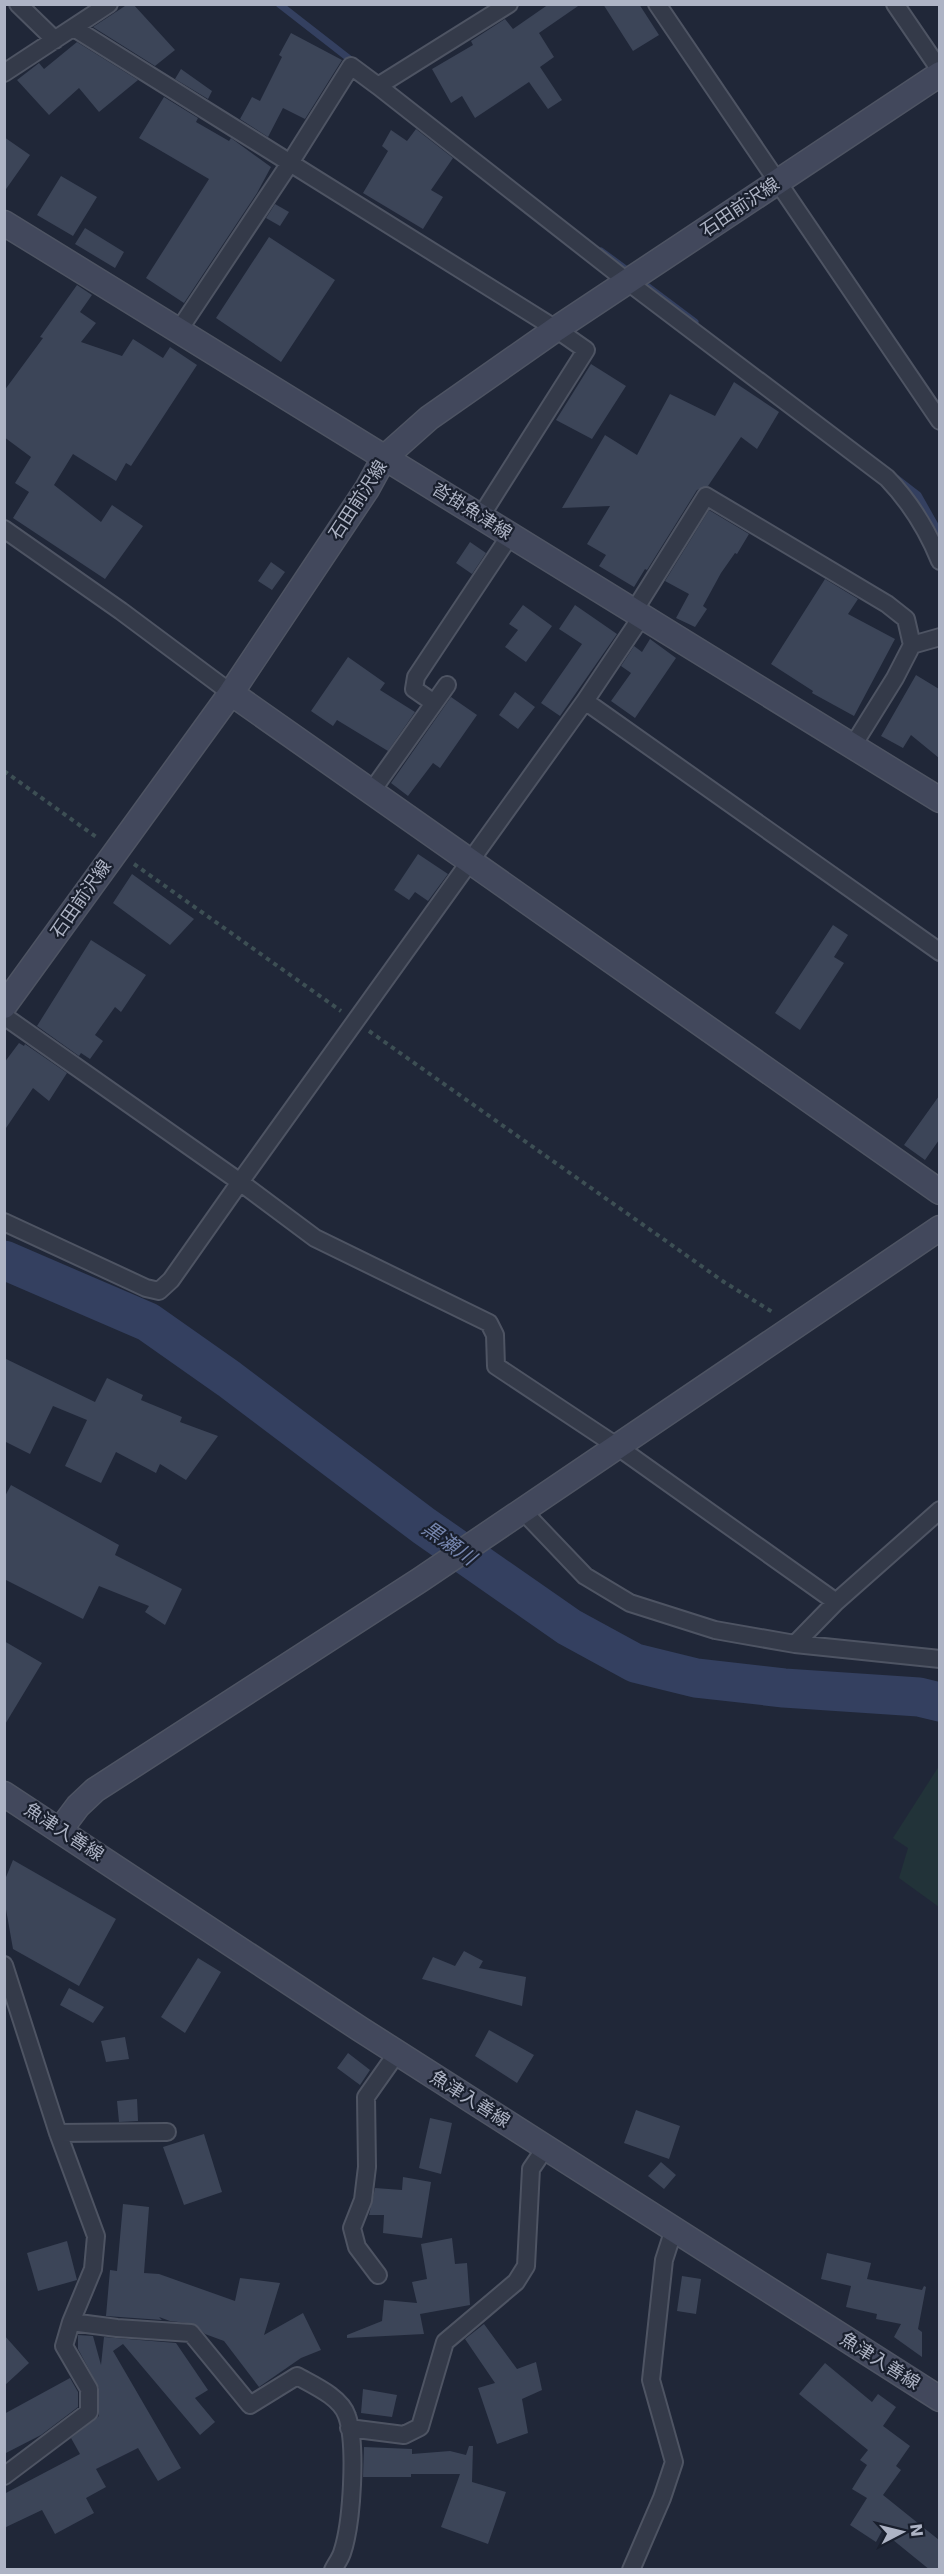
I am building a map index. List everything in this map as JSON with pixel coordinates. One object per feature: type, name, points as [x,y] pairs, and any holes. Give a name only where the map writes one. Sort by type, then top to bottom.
[{"type":"main road","name":"石田前沢線","points":[[4,1006],[231,693],[367,489],[384,458],[429,418],[556,329],[939,72]]},
{"type":"main road","name":"沓掛魚津線","points":[[4,223],[939,800]]},
{"type":"main road","points":[[231,693],[939,1192]]},
{"type":"main road","points":[[60,1830],[78,1806],[95,1790],[420,1580],[797,1327],[939,1228]]},
{"type":"main road","name":"魚津入善線","points":[[4,1794],[397,2053],[939,2399]]},
{"type":"street","points":[[18,4],[55,40]]},
{"type":"street","points":[[4,73],[108,4]]},
{"type":"street","points":[[378,86],[509,4]]},
{"type":"street","points":[[657,4],[939,421]]},
{"type":"street","points":[[895,4],[939,72]]},
{"type":"street","points":[[74,28],[556,329],[586,350],[481,516]]},
{"type":"street","points":[[179,330],[290,163],[351,66],[628,282],[887,478],[913,508],[929,534],[939,561]]},
{"type":"street","points":[[4,1221],[146,1288],[159,1291],[171,1280],[585,701],[706,496],[887,603],[906,619],[912,645],[895,678],[852,747]]},
{"type":"street","points":[[4,529],[121,611],[231,693]]},
{"type":"street","points":[[434,703],[414,688],[416,677],[511,534]]},
{"type":"street","points":[[912,645],[939,637]]},
{"type":"street","points":[[371,792],[447,685]]},
{"type":"street","points":[[585,701],[939,952]]},
{"type":"street","points":[[4,1016],[240,1182],[315,1238],[489,1323],[495,1335],[496,1365],[618,1447],[836,1602]]},
{"type":"street","points":[[522,1510],[585,1576],[630,1603],[716,1630],[795,1644],[939,1659]]},
{"type":"street","points":[[795,1644],[836,1602],[939,1510]]},
{"type":"street","points":[[4,1965],[58,2133],[96,2236],[93,2270],[71,2322],[64,2346],[89,2389],[89,2412],[4,2476]]},
{"type":"street","points":[[378,2275],[357,2247],[352,2228],[363,2200],[367,2167],[366,2097],[397,2053]]},
{"type":"street","points":[[58,2133],[167,2132]]},
{"type":"street","points":[[349,2428],[404,2435],[420,2427],[445,2342],[516,2282],[526,2266],[531,2169],[546,2148]]},
{"type":"street","points":[[631,2570],[662,2498],[674,2462],[651,2380],[664,2260],[674,2229]]},
{"type":"street","points":[[71,2322],[191,2333],[250,2405],[297,2376],[332,2397],[347,2414],[353,2461],[348,2525],[341,2554],[333,2570]]},
{"type":"path","points":[[4,771],[724,1282],[797,1327]]},
{"type":"shaded area","points":[[939,1766],[940,1907],[899,1878],[908,1848],[893,1838]]},
{"type":"water","points":[[5,1249],[102,1297],[5,1261]]},
{"type":"building","points":[[128,4],[133,4],[175,50],[155,66],[93,27]]},
{"type":"building","points":[[549,4],[581,4],[539,33],[554,57],[540,67],[562,100],[548,109],[529,82],[475,118],[462,96],[451,103],[432,69],[473,45],[471,41],[505,19],[513,29]]},
{"type":"building","points":[[603,4],[639,4],[659,35],[633,51]]},
{"type":"building","points":[[291,33],[342,60],[305,119],[283,108],[268,137],[240,119],[252,97],[260,101]]},
{"type":"building","points":[[77,42],[138,80],[99,112],[79,88],[49,115],[17,80],[39,63],[44,69]]},
{"type":"building","points":[[181,69],[212,91],[208,99],[175,79]]},
{"type":"building","points":[[164,97],[198,118],[196,122],[229,141],[231,138],[271,167],[257,193],[184,303],[146,278],[209,179],[139,138]]},
{"type":"building","points":[[416,129],[453,158],[431,190],[443,197],[423,229],[363,193],[388,151],[382,146],[391,130],[407,141]]},
{"type":"building","points":[[4,137],[30,155],[4,192]]},
{"type":"building","points":[[61,176],[97,197],[73,236],[37,215]]},
{"type":"building","points":[[275,204],[289,212],[280,226],[266,218]]},
{"type":"building","points":[[85,228],[124,252],[115,268],[75,244]]},
{"type":"building","points":[[269,237],[335,280],[281,362],[216,318]]},
{"type":"building","points":[[77,285],[92,295],[80,312],[96,323],[81,342],[122,356],[133,339],[163,358],[170,347],[197,365],[131,466],[126,463],[116,481],[73,454],[54,485],[101,522],[112,505],[143,526],[105,579],[13,518],[29,492],[15,483],[31,457],[4,437],[4,391],[43,338],[40,337]]},
{"type":"building","points":[[591,364],[626,386],[592,439],[556,420]]},
{"type":"building","points":[[734,382],[779,412],[757,449],[741,437],[708,486],[697,490],[634,587],[599,566],[606,555],[587,544],[610,506],[562,508],[605,435],[637,455],[670,394],[715,416]]},
{"type":"building","points":[[709,510],[749,534],[737,554],[735,553],[721,573],[703,606],[707,609],[695,627],[676,618],[689,594],[665,581]]},
{"type":"building","points":[[470,542],[486,553],[472,574],[456,563]]},
{"type":"building","points":[[271,562],[285,572],[272,590],[258,581]]},
{"type":"building","points":[[825,579],[858,599],[848,614],[895,639],[854,716],[812,693],[813,691],[771,664]]},
{"type":"building","points":[[523,605],[552,626],[526,662],[505,647],[518,630],[509,624]]},
{"type":"building","points":[[575,605],[617,634],[560,716],[541,703],[582,644],[559,629]]},
{"type":"building","points":[[650,639],[676,658],[635,718],[611,701],[631,673],[621,666],[634,646],[642,652]]},
{"type":"building","points":[[348,657],[385,683],[380,690],[415,712],[388,751],[337,720],[333,726],[311,711]]},
{"type":"building","points":[[916,675],[939,689],[939,758],[911,735],[903,748],[881,736]]},
{"type":"building","points":[[515,692],[535,707],[518,729],[499,715]]},
{"type":"building","points":[[451,697],[477,715],[440,768],[433,763],[408,796],[391,783]]},
{"type":"building","points":[[418,854],[448,874],[428,901],[415,892],[409,900],[394,890]]},
{"type":"building","points":[[132,874],[194,919],[170,945],[113,903]]},
{"type":"building","points":[[833,925],[848,935],[834,957],[844,963],[800,1030],[775,1013]]},
{"type":"building","points":[[91,940],[146,975],[121,1012],[115,1007],[95,1035],[103,1041],[90,1059],[81,1053],[79,1056],[37,1026]]},
{"type":"building","points":[[19,1043],[24,1046],[25,1044],[67,1073],[49,1101],[33,1088],[4,1131],[4,1063]]},
{"type":"building","points":[[939,1096],[939,1140],[925,1160],[904,1145]]},
{"type":"building","points":[[4,1358],[95,1402],[107,1378],[143,1395],[141,1400],[182,1417],[180,1422],[218,1436],[186,1480],[160,1464],[156,1473],[116,1452],[101,1483],[65,1466],[87,1420],[53,1406],[30,1454],[4,1441]]},
{"type":"building","points":[[11,1485],[119,1545],[115,1555],[182,1589],[165,1625],[145,1612],[149,1606],[99,1586],[83,1619],[4,1579],[4,1498]]},
{"type":"building","points":[[4,1641],[42,1663],[4,1726]]},
{"type":"building","points":[[13,1860],[116,1919],[79,1986],[13,1949],[4,1898],[4,1882]]},
{"type":"building","points":[[464,1951],[483,1961],[479,1968],[526,1977],[522,2006],[422,1979],[433,1957],[455,1966]]},
{"type":"building","points":[[198,1958],[221,1972],[185,2033],[161,2017]]},
{"type":"building","points":[[69,1988],[104,2007],[93,2023],[60,2005]]},
{"type":"building","points":[[489,2030],[534,2055],[517,2083],[475,2056]]},
{"type":"building","points":[[125,2037],[129,2059],[106,2062],[101,2041]]},
{"type":"building","points":[[348,2053],[370,2070],[360,2085],[337,2068]]},
{"type":"building","points":[[137,2099],[138,2121],[119,2122],[117,2101]]},
{"type":"building","points":[[636,2110],[680,2126],[669,2159],[624,2143]]},
{"type":"building","points":[[430,2118],[452,2123],[441,2174],[419,2168]]},
{"type":"building","points":[[204,2134],[222,2192],[184,2205],[163,2147]]},
{"type":"building","points":[[661,2162],[676,2175],[664,2189],[648,2176]]},
{"type":"building","points":[[403,2177],[431,2182],[422,2238],[383,2233],[384,2215],[369,2215],[375,2188],[402,2190]]},
{"type":"building","points":[[123,2204],[149,2207],[144,2273],[159,2274],[235,2301],[240,2278],[280,2283],[264,2335],[303,2313],[321,2350],[301,2358],[259,2387],[224,2341],[205,2334],[195,2324],[170,2321],[159,2317],[162,2320],[106,2316],[110,2270],[117,2271]]},
{"type":"building","points":[[452,2238],[455,2264],[467,2263],[470,2305],[420,2314],[424,2334],[347,2338],[347,2335],[382,2321],[384,2300],[417,2303],[412,2282],[427,2279],[421,2244]]},
{"type":"building","points":[[67,2241],[77,2280],[38,2291],[27,2253]]},
{"type":"building","points":[[827,2253],[871,2263],[867,2279],[922,2290],[924,2286],[926,2287],[918,2329],[922,2332],[922,2357],[894,2337],[901,2324],[876,2319],[877,2314],[846,2307],[851,2286],[821,2279]]},
{"type":"building","points":[[682,2276],[701,2279],[696,2314],[677,2311]]},
{"type":"building","points":[[484,2324],[517,2369],[536,2362],[542,2390],[522,2399],[528,2433],[497,2444],[478,2388],[495,2383],[465,2339]]},
{"type":"building","points":[[4,2335],[29,2363],[4,2386]]},
{"type":"building","points":[[78,2335],[93,2336],[101,2365],[104,2337],[176,2343],[208,2390],[195,2398],[215,2422],[200,2435],[123,2344],[113,2351],[181,2468],[158,2481],[138,2448],[96,2469],[106,2487],[86,2498],[94,2513],[55,2534],[42,2510],[4,2528],[4,2494],[80,2454],[71,2438],[99,2416],[99,2388],[78,2349]]},
{"type":"building","points":[[825,2363],[872,2402],[878,2394],[896,2407],[883,2426],[910,2446],[896,2466],[901,2470],[883,2495],[939,2540],[939,2570],[930,2570],[882,2531],[876,2542],[850,2525],[867,2498],[852,2489],[867,2465],[860,2460],[868,2450],[799,2394]]},
{"type":"building","points":[[70,2378],[78,2392],[78,2407],[41,2435],[4,2454],[4,2414]]},
{"type":"building","points":[[363,2389],[397,2395],[392,2417],[361,2413]]},
{"type":"building","points":[[469,2446],[473,2446],[472,2482],[506,2492],[488,2544],[441,2527],[460,2474],[363,2477],[364,2447],[412,2449],[412,2454],[450,2451],[466,2455]]},
{"type":"waterway","points":[[279,4],[356,64]]},
{"type":"waterway","points":[[601,251],[631,273]]},
{"type":"waterway","points":[[639,280],[695,322]]},
{"type":"waterway","points":[[896,478],[918,495],[940,534]]},
{"type":"waterway","name":"黒瀬川","points":[[4,1260],[148,1322],[229,1379],[424,1526],[569,1627],[635,1663],[696,1678],[784,1688],[919,1697],[940,1702]]}]
